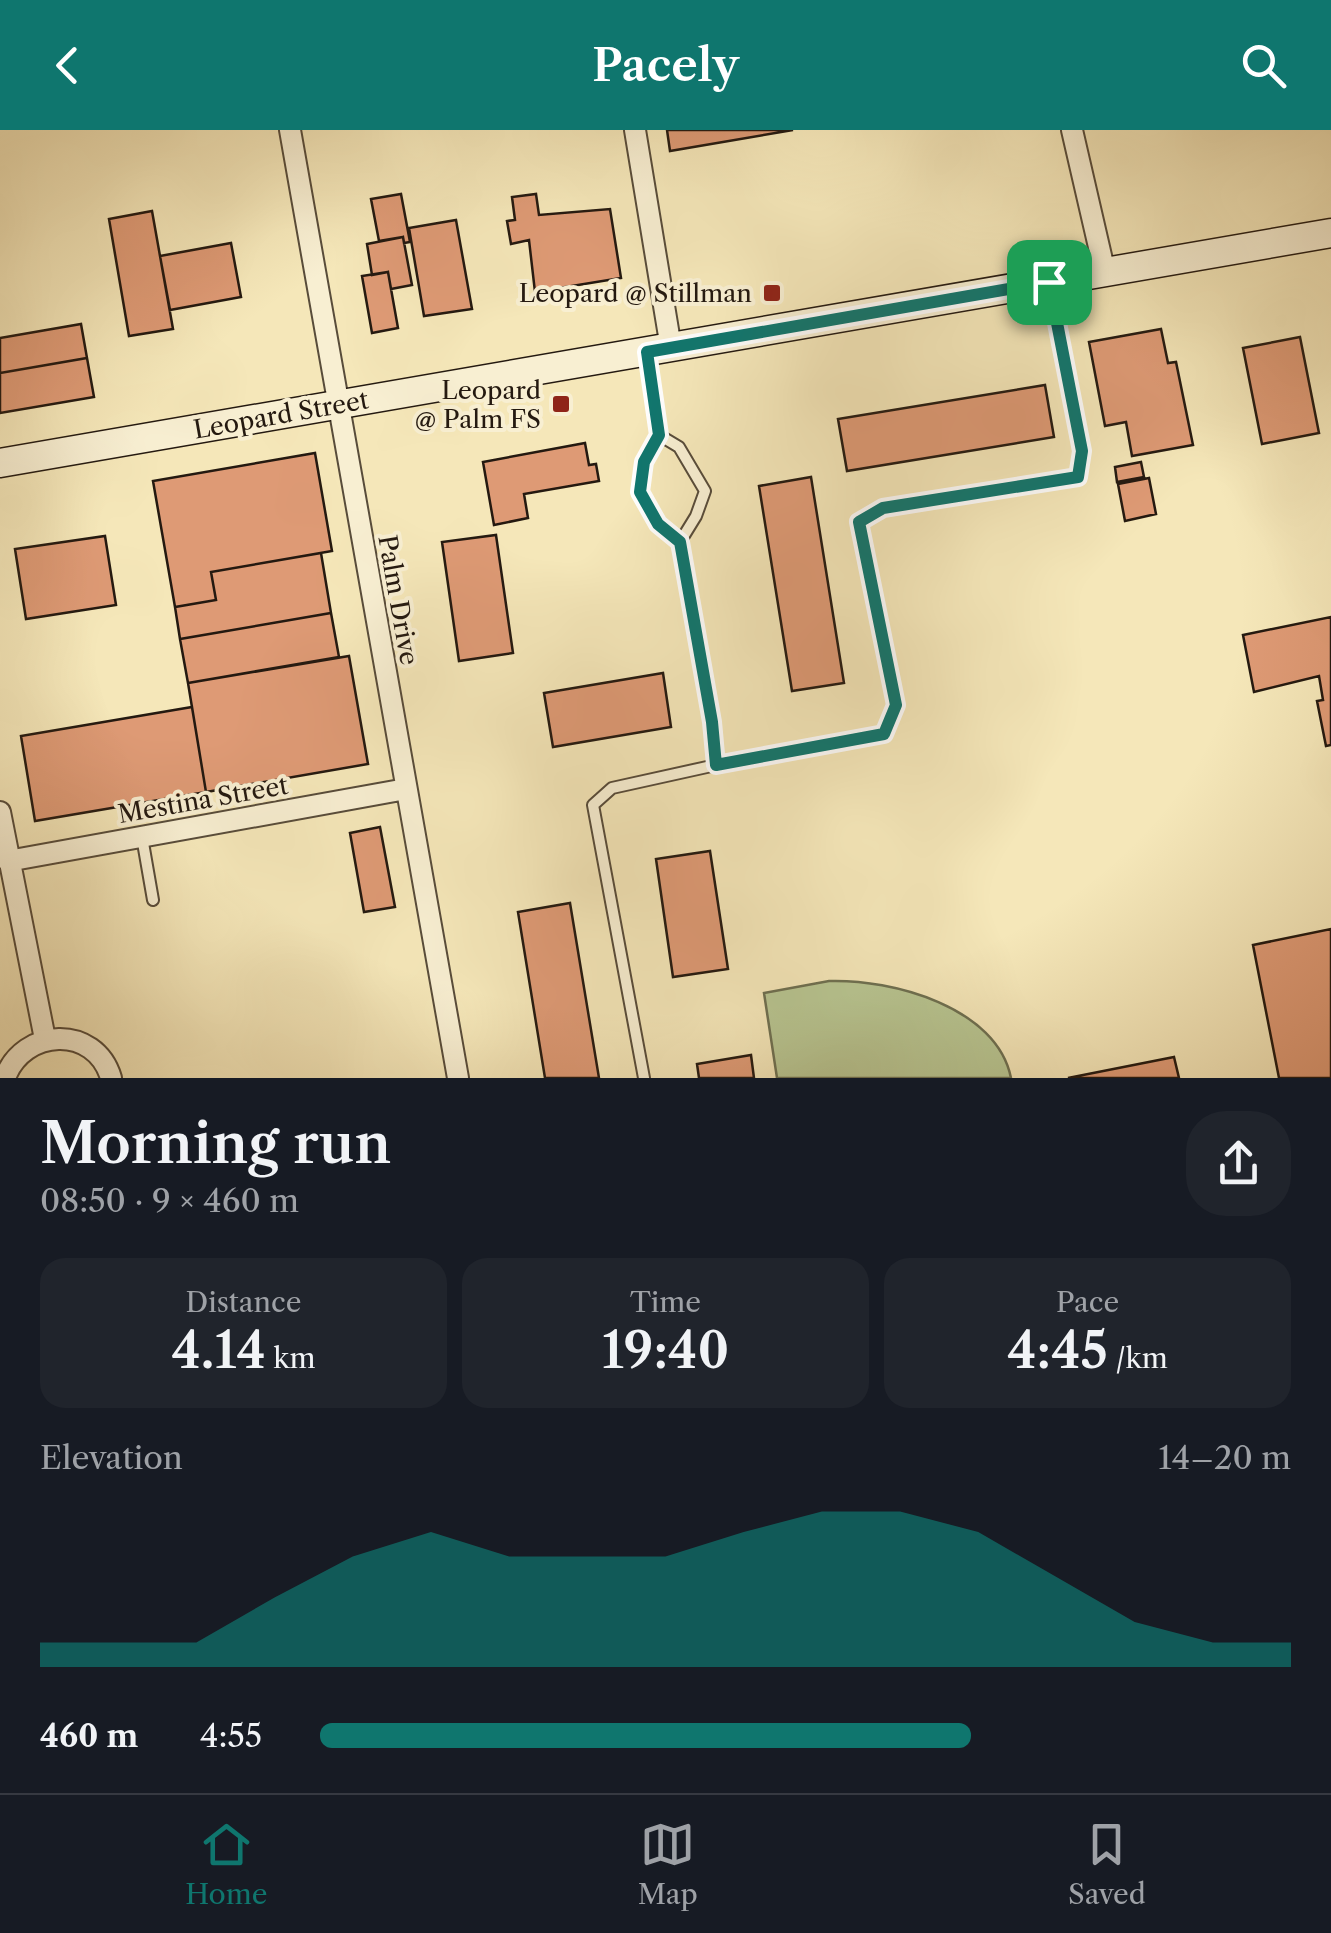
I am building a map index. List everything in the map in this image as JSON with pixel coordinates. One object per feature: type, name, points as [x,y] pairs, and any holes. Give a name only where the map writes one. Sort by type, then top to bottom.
[{"type":"main road","name":"Leopard Street","points":[[0,464],[1331,233]]},
{"type":"street","name":"Palm Drive","points":[[290,130],[454,1077]]},
{"type":"street","points":[[635,130],[659,350]]},
{"type":"street","points":[[1072,130],[1105,272]]},
{"type":"street","name":"Mestina Street","points":[[8,861],[406,789]]},
{"type":"street","points":[[0,812],[44,1040]]},
{"type":"street","points":[[5,1078],[15,1058],[44,1040],[63,1038],[82,1043],[97,1053],[111,1078]]},
{"type":"lane","points":[[644,1078],[593,806],[612,788],[884,734],[896,705],[859,522],[883,508],[1078,477],[1082,451],[1049,282]]},
{"type":"lane","points":[[659,350],[659,435],[644,462],[640,492],[658,524],[680,542],[716,765]]},
{"type":"lane","points":[[659,435],[680,447],[705,490],[696,516],[680,542]]},
{"type":"lane","points":[[142,837],[153,900]]},
{"type":"green space","points":[[829,981],[882,985],[938,1002],[986,1033],[1002,1053],[1011,1078],[777,1078],[764,993]]},
{"type":"building","points":[[667,130],[793,130],[670,151]]},
{"type":"building","points":[[401,194],[410,242],[404,243],[403,237],[379,241],[371,199]]},
{"type":"building","points":[[536,194],[539,215],[610,209],[621,278],[535,292],[529,240],[511,244],[507,221],[515,220],[512,197]]},
{"type":"building","points":[[152,211],[173,329],[129,336],[109,219]]},
{"type":"building","points":[[456,220],[472,309],[424,316],[409,228]]},
{"type":"building","points":[[403,237],[412,285],[391,289],[388,272],[372,275],[367,244]]},
{"type":"building","points":[[231,243],[241,297],[170,310],[160,256]]},
{"type":"building","points":[[388,272],[398,328],[372,333],[362,276]]},
{"type":"building","points":[[81,324],[87,358],[0,373],[0,338]]},
{"type":"building","points":[[1161,329],[1168,363],[1176,362],[1193,445],[1132,456],[1126,422],[1105,426],[1089,342]]},
{"type":"building","points":[[1300,337],[1319,433],[1262,444],[1243,348]]},
{"type":"building","points":[[87,358],[94,397],[0,413],[0,373]]},
{"type":"building","points":[[1045,385],[1054,437],[847,471],[838,419]]},
{"type":"building","points":[[585,443],[589,465],[596,464],[599,481],[524,494],[528,518],[494,525],[483,462]]},
{"type":"building","points":[[315,453],[332,551],[211,572],[216,600],[175,607],[153,481]]},
{"type":"building","points":[[1141,462],[1144,477],[1117,482],[1115,467]]},
{"type":"building","points":[[811,477],[844,683],[792,691],[759,486]]},
{"type":"building","points":[[1149,478],[1156,514],[1125,521],[1118,484]]},
{"type":"building","points":[[496,535],[513,653],[459,661],[442,542]]},
{"type":"building","points":[[105,536],[116,605],[26,619],[15,549]]},
{"type":"building","points":[[321,553],[331,613],[180,639],[175,607],[216,600],[211,572]]},
{"type":"building","points":[[331,613],[339,657],[188,683],[180,639]]},
{"type":"building","points":[[1331,617],[1331,745],[1326,746],[1317,701],[1323,700],[1319,676],[1254,692],[1243,635]]},
{"type":"building","points":[[349,656],[368,764],[206,792],[188,683]]},
{"type":"building","points":[[663,673],[671,727],[553,747],[544,693]]},
{"type":"building","points":[[192,707],[206,792],[35,821],[21,736]]},
{"type":"building","points":[[380,827],[395,907],[364,912],[350,833]]},
{"type":"building","points":[[710,851],[728,969],[673,977],[656,859]]},
{"type":"building","points":[[570,903],[599,1078],[545,1078],[518,912]]},
{"type":"building","points":[[1331,929],[1331,1078],[1279,1078],[1253,945]]},
{"type":"building","points":[[751,1055],[754,1078],[699,1078],[697,1064]]},
{"type":"building","points":[[1174,1057],[1179,1078],[1068,1078]]},
{"type":"place","name":"Leopard @ Stillman","points":[[772,293]]},
{"type":"place","name":"Leopard @ Palm FS","points":[[561,404]]},
{"type":"route","points":[[1049,282],[1082,451],[1078,477],[883,508],[859,522],[896,705],[884,734],[716,765],[680,542],[658,524],[640,492],[644,462],[659,435],[647,352],[1049,282]]}]
